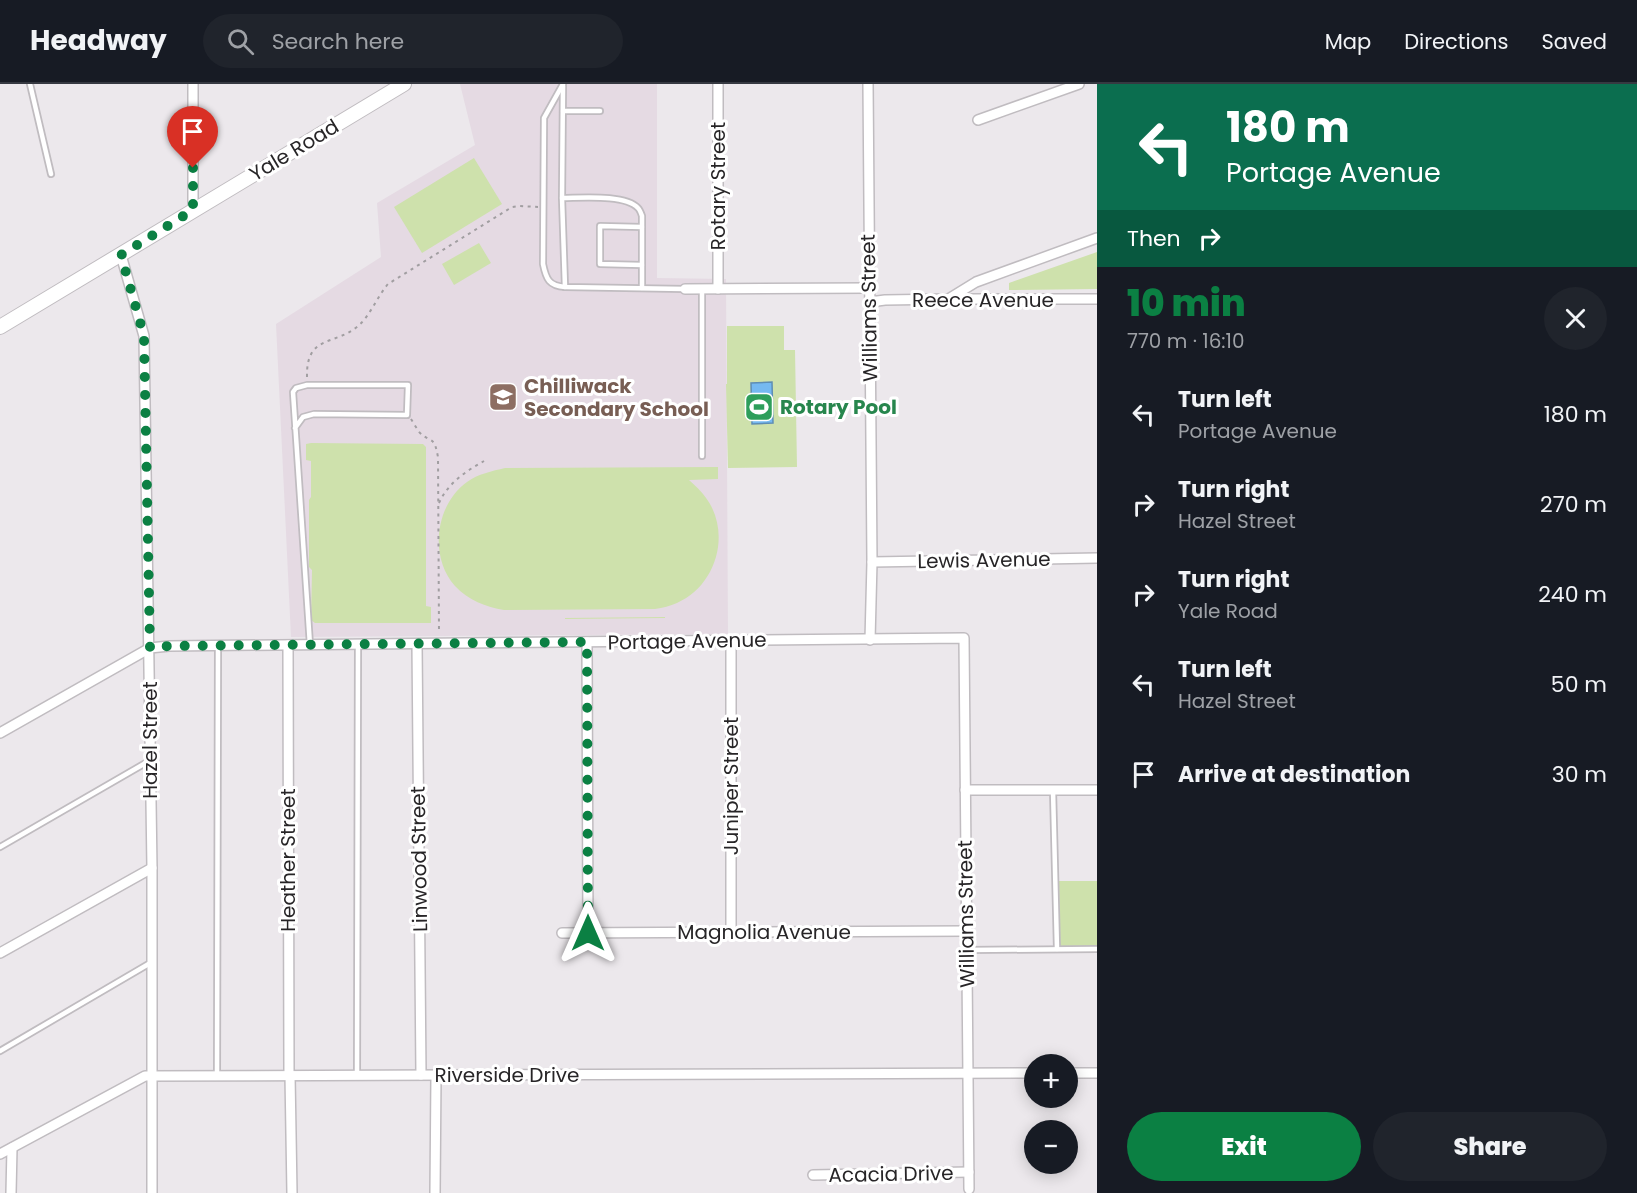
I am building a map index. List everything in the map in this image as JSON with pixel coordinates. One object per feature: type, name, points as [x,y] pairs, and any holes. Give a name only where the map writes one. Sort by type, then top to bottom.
[{"type":"main road","name":"Yale Road","points":[[0,327],[404,84]]},
{"type":"street","points":[[193,84],[193,210]]},
{"type":"street","name":"Rotary Street","points":[[718,84],[718,289]]},
{"type":"street","name":"Williams Street","points":[[868,84],[872,562],[870,640]]},
{"type":"street","points":[[978,120],[1079,84]]},
{"type":"street","points":[[948,299],[976,282],[1097,238]]},
{"type":"street","name":"Hazel Street","points":[[121,255],[144,336],[150,648],[152,1193]]},
{"type":"street","points":[[685,289],[869,288]]},
{"type":"street","name":"Reece Avenue","points":[[870,302],[948,299],[1097,299]]},
{"type":"street","name":"Lewis Avenue","points":[[872,562],[1097,558]]},
{"type":"street","name":"Williams Street","points":[[964,638],[969,1189]]},
{"type":"street","name":"Portage Avenue","points":[[0,733],[150,648],[168,646],[964,638]]},
{"type":"street","name":"Juniper Street","points":[[731,641],[731,932]]},
{"type":"street","points":[[587,642],[588,933]]},
{"type":"street","name":"Linwood Street","points":[[417,644],[421,1075]]},
{"type":"street","name":"Heather Street","points":[[288,645],[289,1075],[292,1193]]},
{"type":"street","points":[[965,790],[1097,790]]},
{"type":"street","points":[[0,953],[152,868]]},
{"type":"street","name":"Magnolia Avenue","points":[[562,933],[966,931]]},
{"type":"street","name":"Riverside Drive","points":[[0,1154],[145,1076],[1024,1073]]},
{"type":"street","points":[[1078,1073],[1097,1073]]},
{"type":"street","points":[[435,1193],[436,1075]]},
{"type":"street","points":[[11,1193],[12,1148]]},
{"type":"street","name":"Acacia Drive","points":[[813,1175],[969,1172]]},
{"type":"lane","points":[[30,84],[51,174]]},
{"type":"lane","points":[[562,84],[565,287]]},
{"type":"lane","points":[[562,84],[544,118],[543,264],[550,283],[565,287],[685,289]]},
{"type":"lane","points":[[562,111],[600,111]]},
{"type":"lane","points":[[562,198],[620,199],[632,203],[639,209],[642,216],[642,288]]},
{"type":"lane","points":[[642,227],[600,226],[600,264],[642,265]]},
{"type":"lane","points":[[702,289],[702,456]]},
{"type":"lane","points":[[296,428],[303,417],[314,414],[407,415],[408,385],[307,385],[296,388],[293,392],[310,645]]},
{"type":"lane","points":[[357,1075],[358,644]]},
{"type":"lane","points":[[217,1075],[218,645]]},
{"type":"lane","points":[[0,847],[149,761]]},
{"type":"lane","points":[[1053,790],[1057,950]]},
{"type":"lane","points":[[967,950],[1097,949]]},
{"type":"lane","points":[[0,1051],[152,962]]},
{"type":"path","points":[[307,385],[306,365],[317,346],[360,325],[388,284],[512,207],[543,207]]},
{"type":"path","points":[[407,415],[420,432],[433,440],[438,457],[439,644]]},
{"type":"path","points":[[439,505],[444,493],[454,482],[484,461]]},
{"type":"shaded area","name":"Chilliwack Secondary School","points":[[460,84],[657,84],[657,278],[726,279],[728,634],[291,637],[276,324],[381,257],[377,203],[475,145]]},
{"type":"green space","points":[[474,158],[502,204],[422,253],[394,207]]},
{"type":"green space","points":[[479,243],[491,263],[454,285],[442,264]]},
{"type":"green space","points":[[1097,252],[1097,289],[1009,290],[1009,283]]},
{"type":"green space","points":[[727,326],[784,326],[784,350],[795,350],[797,467],[728,468]]},
{"type":"green space","points":[[306,444],[423,444],[426,447],[426,606],[431,607],[431,623],[315,623],[311,620],[312,570],[309,567],[309,500],[311,497],[311,461],[306,460]]},
{"type":"green space","points":[[718,467],[718,479],[689,480],[706,497],[716,518],[718,546],[715,561],[701,586],[690,596],[672,605],[655,609],[504,610],[478,602],[460,591],[447,574],[441,561],[439,532],[448,504],[467,482],[485,473],[505,468]]},
{"type":"green space","points":[[565,618],[665,618],[565,619]]},
{"type":"green space","points":[[1059,881],[1097,881],[1097,949],[1064,949],[1060,946]]},
{"type":"water","points":[[772,382],[773,423],[752,424],[751,383]]},
{"type":"place","name":"Chilliwack Secondary School","points":[[503,397]]},
{"type":"place","name":"Rotary Pool","points":[[759,407]]},
{"type":"route","points":[[193,168],[193,210],[121,255],[144,336],[150,648],[587,642],[588,933]]}]
